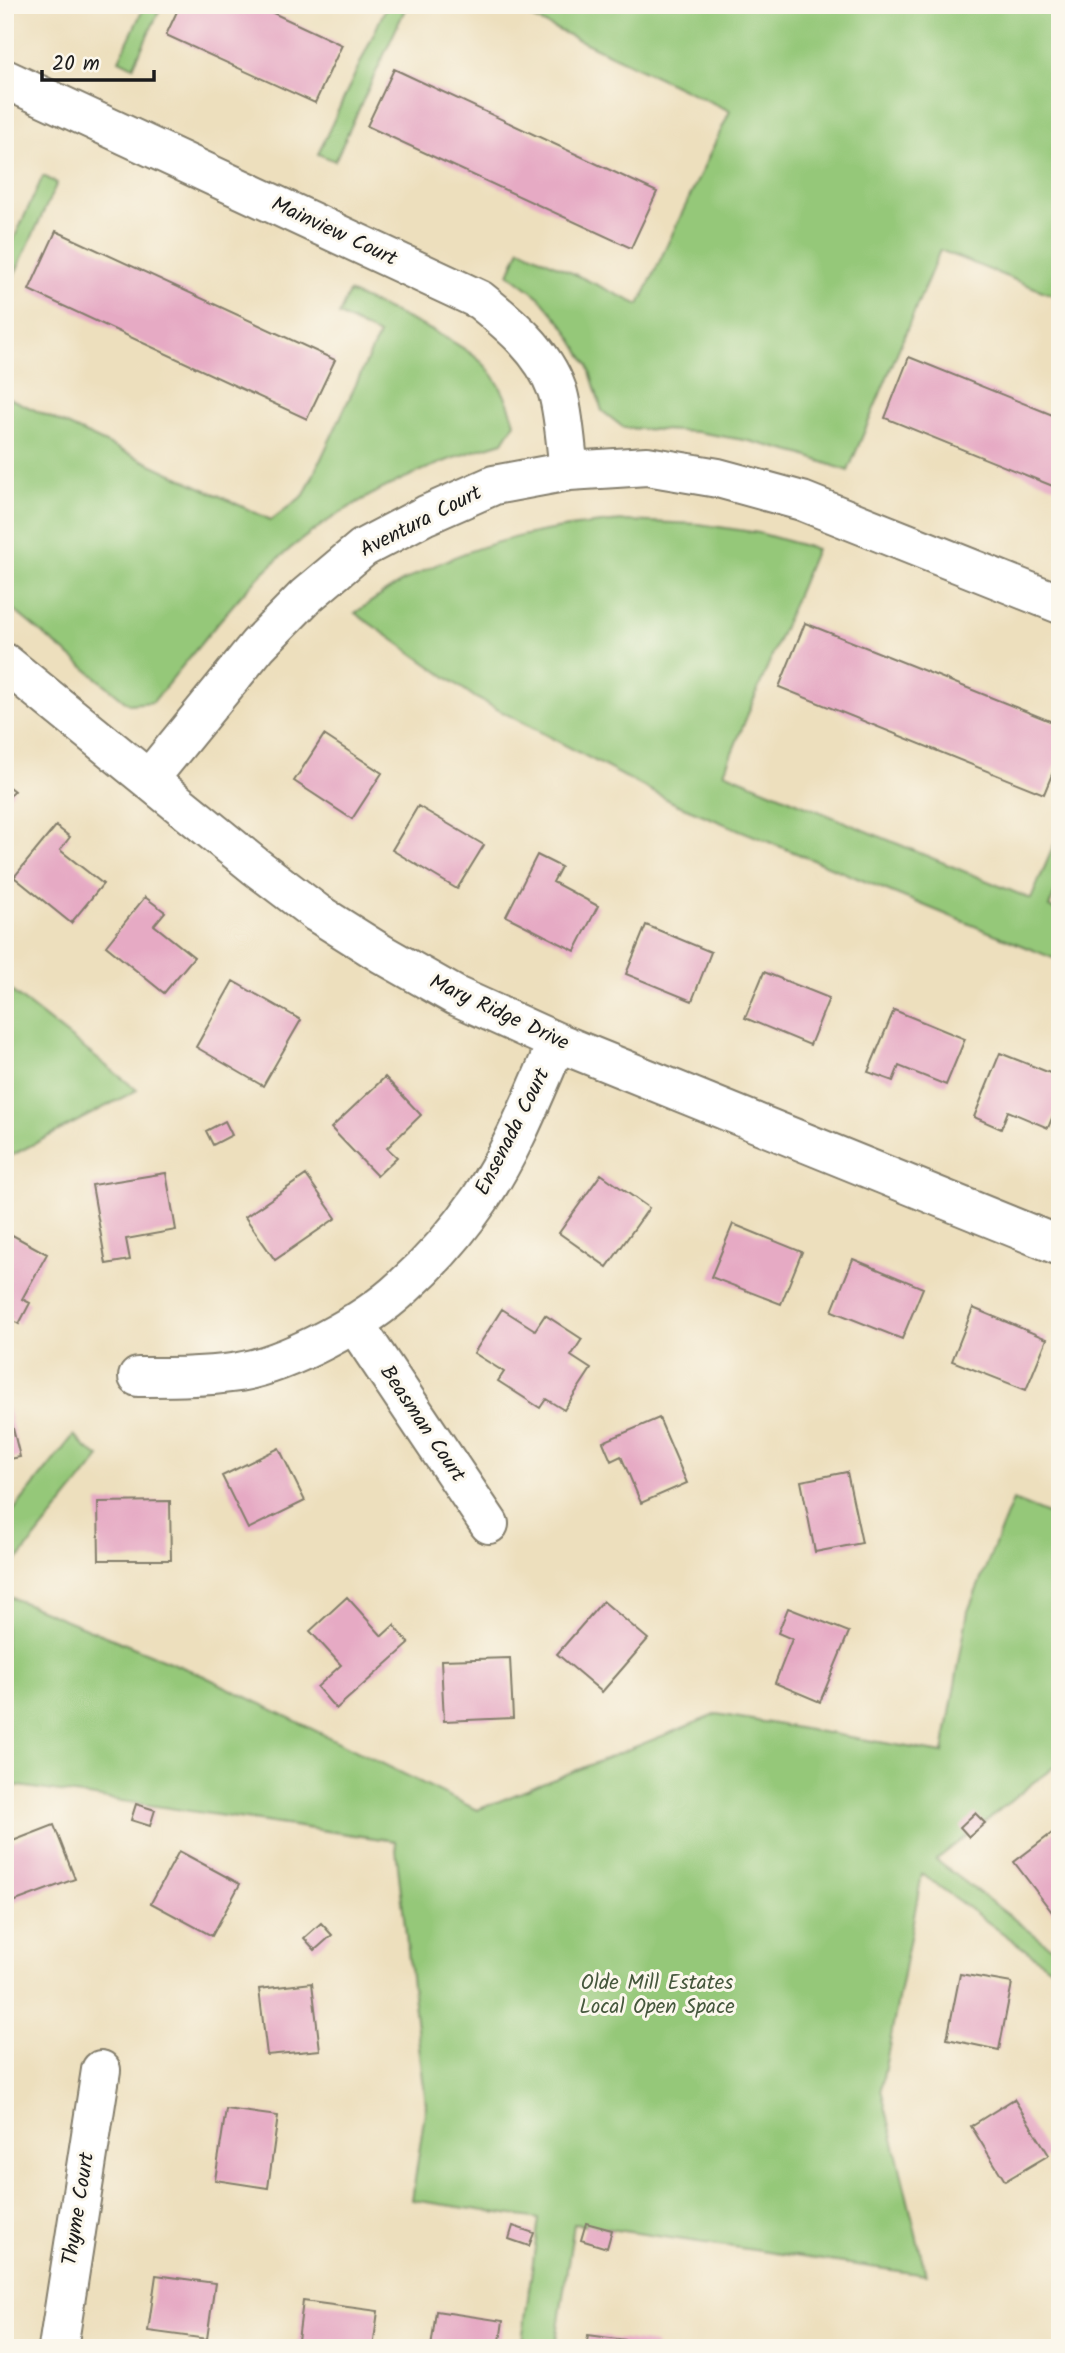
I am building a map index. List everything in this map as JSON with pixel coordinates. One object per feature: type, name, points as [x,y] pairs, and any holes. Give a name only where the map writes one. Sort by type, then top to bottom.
[{"type":"street","name":"Mainview Court","points":[[5,79],[480,300],[514,327],[540,358],[557,391],[569,471]]},
{"type":"street","name":"Aventura Court","points":[[149,779],[258,645],[306,596],[363,548],[426,514],[494,485],[569,471],[648,466],[718,478],[790,498],[1060,604]]},
{"type":"street","name":"Mary Ridge Drive","points":[[5,663],[255,866],[317,912],[382,954],[456,996],[557,1042],[1060,1245]]},
{"type":"street","name":"Ensenada Court","points":[[138,1377],[191,1378],[242,1371],[293,1355],[354,1324],[402,1289],[480,1200],[514,1139],[557,1042]]},
{"type":"street","name":"Beasman Court","points":[[354,1324],[489,1524]]},
{"type":"street","name":"Thyme Court","points":[[58,2348],[100,2070]]},
{"type":"green space","points":[[145,5],[162,5],[133,67],[119,60]]},
{"type":"green space","points":[[387,5],[407,5],[335,161],[318,154]]},
{"type":"green space","points":[[505,5],[1060,5],[1060,298],[940,250],[848,471],[800,454],[749,441],[697,432],[624,428],[602,411],[588,365],[564,326],[539,297],[509,274],[520,248],[639,305],[730,111]]},
{"type":"green space","points":[[43,176],[57,183],[5,295],[5,258]]},
{"type":"green space","points":[[349,292],[444,337],[478,359],[498,382],[515,423],[503,442],[432,466],[398,481],[364,498],[302,539],[246,590],[153,702],[129,704],[5,603],[5,396],[271,520],[304,495],[379,335],[339,315]]},
{"type":"green space","points":[[624,521],[699,524],[759,533],[816,549],[724,772],[1031,899],[1060,831],[1060,880],[1049,907],[1060,912],[1060,961],[676,804],[476,698],[355,613],[385,592],[430,567],[484,546],[566,527]]},
{"type":"green space","points":[[5,986],[137,1090],[5,1159]]},
{"type":"green space","points":[[74,1435],[86,1448],[100,1457],[5,1576],[5,1521]]},
{"type":"green space","name":"Olde Mill Estates Local Open Space","points":[[1013,1500],[1060,1519],[1060,1762],[936,1860],[1060,1954],[1060,1975],[922,1874],[881,2089],[926,2275],[574,2224],[555,2348],[521,2348],[539,2219],[412,2200],[426,2105],[395,1841],[5,1784],[5,1595],[204,1676],[477,1810],[717,1714],[943,1753],[968,1611]]},
{"type":"building","points":[[180,5],[256,5],[342,45],[315,103],[166,35]]},
{"type":"building","points":[[394,69],[657,192],[631,248],[367,126]]},
{"type":"building","points":[[56,231],[335,360],[307,419],[29,290]]},
{"type":"building","points":[[909,357],[1060,418],[1060,489],[885,418]]},
{"type":"building","points":[[805,623],[1060,725],[1060,755],[1044,794],[779,687]]},
{"type":"building","points":[[324,735],[382,773],[352,819],[294,781]]},
{"type":"building","points":[[5,784],[14,791],[5,802]]},
{"type":"building","points":[[418,806],[484,845],[457,889],[392,850]]},
{"type":"building","points":[[56,826],[70,837],[60,850],[103,884],[71,923],[14,877]]},
{"type":"building","points":[[537,855],[561,867],[553,882],[598,906],[575,951],[506,916]]},
{"type":"building","points":[[145,897],[165,912],[154,925],[194,957],[164,993],[106,946]]},
{"type":"building","points":[[646,925],[711,952],[692,1001],[626,974]]},
{"type":"building","points":[[764,972],[829,998],[810,1045],[745,1018]]},
{"type":"building","points":[[233,981],[301,1020],[263,1086],[196,1047]]},
{"type":"building","points":[[894,1010],[965,1039],[946,1085],[899,1066],[893,1081],[868,1072]]},
{"type":"building","points":[[1000,1053],[1060,1077],[1060,1098],[1048,1128],[1008,1111],[1001,1129],[974,1117]]},
{"type":"building","points":[[385,1077],[421,1115],[387,1148],[397,1157],[377,1176],[331,1128]]},
{"type":"building","points":[[225,1121],[232,1135],[213,1145],[206,1131]]},
{"type":"building","points":[[166,1173],[176,1230],[126,1239],[130,1260],[106,1264],[92,1185]]},
{"type":"building","points":[[601,1174],[649,1208],[607,1267],[559,1233]]},
{"type":"building","points":[[306,1175],[336,1218],[275,1260],[245,1217]]},
{"type":"building","points":[[733,1224],[802,1252],[781,1304],[711,1277]]},
{"type":"building","points":[[5,1231],[47,1254],[22,1299],[30,1303],[19,1324],[5,1316]]},
{"type":"building","points":[[853,1259],[923,1288],[902,1339],[832,1311]]},
{"type":"building","points":[[973,1308],[1047,1339],[1026,1390],[952,1361]]},
{"type":"building","points":[[502,1309],[535,1330],[545,1315],[582,1339],[571,1356],[591,1369],[564,1410],[546,1399],[540,1408],[498,1381],[504,1372],[474,1353]]},
{"type":"building","points":[[5,1396],[20,1457],[5,1460]]},
{"type":"building","points":[[659,1418],[687,1483],[641,1503],[621,1456],[611,1461],[603,1442]]},
{"type":"building","points":[[279,1448],[305,1501],[248,1529],[222,1476]]},
{"type":"building","points":[[847,1472],[862,1543],[815,1552],[801,1481]]},
{"type":"building","points":[[170,1501],[171,1560],[99,1560],[98,1502]]},
{"type":"building","points":[[347,1597],[382,1636],[394,1625],[409,1644],[336,1709],[317,1687],[341,1665],[310,1631]]},
{"type":"building","points":[[603,1601],[648,1639],[602,1692],[557,1654]]},
{"type":"building","points":[[788,1608],[849,1632],[820,1702],[775,1683],[792,1639],[778,1633]]},
{"type":"building","points":[[510,1658],[513,1718],[444,1721],[441,1660]]},
{"type":"building","points":[[136,1804],[155,1810],[150,1826],[131,1820]]},
{"type":"building","points":[[975,1813],[985,1823],[969,1837],[960,1827]]},
{"type":"building","points":[[54,1825],[75,1879],[5,1905],[5,1844]]},
{"type":"building","points":[[1060,1827],[1060,1918],[1058,1920],[1014,1862]]},
{"type":"building","points":[[179,1851],[240,1884],[212,1936],[151,1903]]},
{"type":"building","points":[[321,1923],[332,1935],[315,1950],[304,1938]]},
{"type":"building","points":[[960,1974],[1012,1983],[999,2050],[947,2039]]},
{"type":"building","points":[[312,1983],[320,2050],[267,2055],[259,1989]]},
{"type":"building","points":[[1014,2099],[1049,2155],[1005,2181],[971,2126]]},
{"type":"building","points":[[226,2109],[278,2116],[268,2188],[215,2180]]},
{"type":"building","points":[[586,2223],[612,2230],[607,2248],[581,2240]]},
{"type":"building","points":[[513,2226],[534,2233],[529,2246],[509,2239]]},
{"type":"building","points":[[156,2275],[215,2283],[207,2339],[148,2331]]},
{"type":"building","points":[[303,2301],[378,2311],[373,2348],[297,2348]]},
{"type":"building","points":[[436,2311],[503,2321],[499,2348],[431,2348]]},
{"type":"building","points":[[588,2335],[656,2344],[655,2348],[586,2348]]}]
